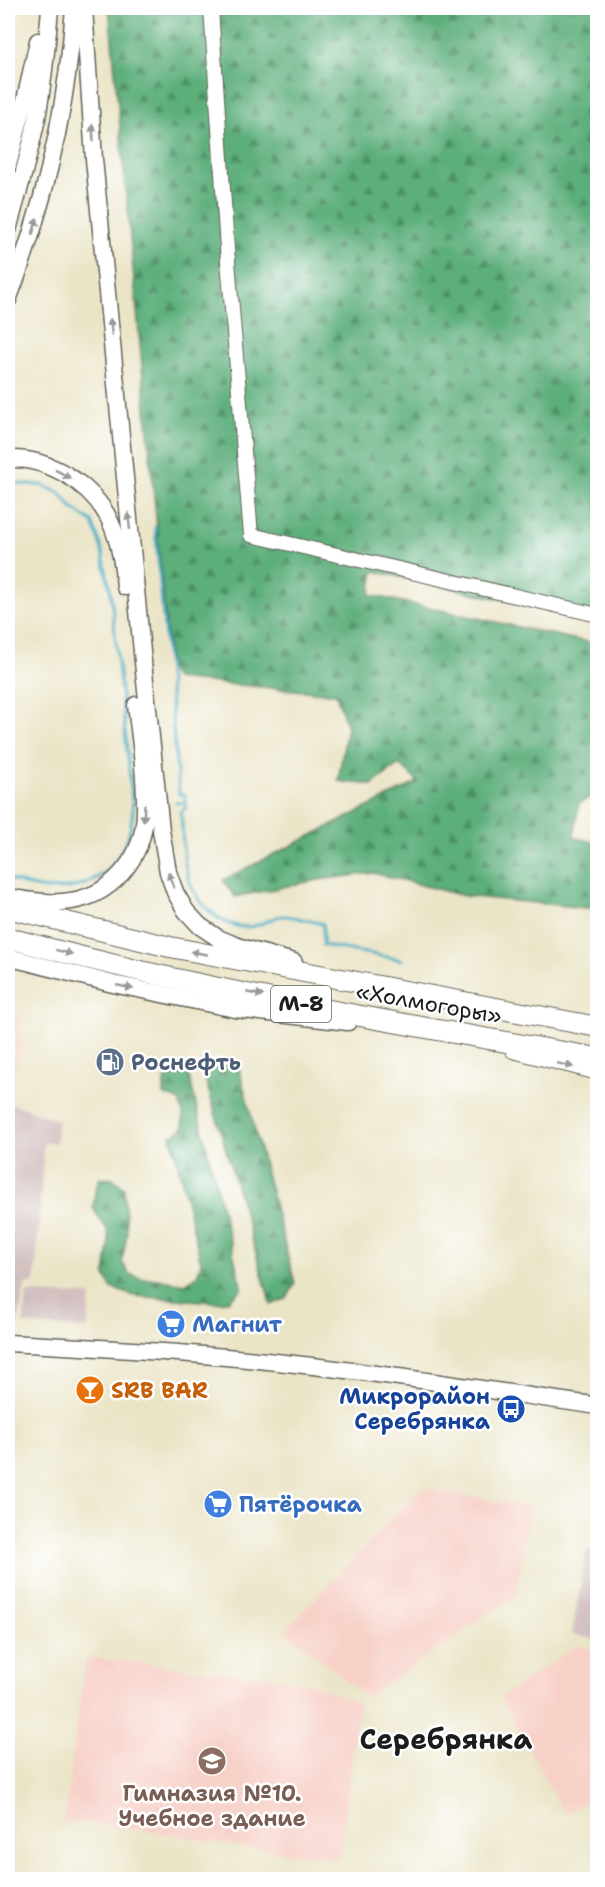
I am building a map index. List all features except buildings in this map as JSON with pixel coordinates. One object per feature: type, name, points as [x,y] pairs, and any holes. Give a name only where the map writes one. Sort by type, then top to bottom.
[{"type":"highway","name":"«Холмогоры»","points":[[8,908],[170,947],[597,1027]]},
{"type":"highway","name":"«Холмогоры»","points":[[8,938],[136,970],[424,1028],[597,1058]]},
{"type":"main road","points":[[8,165],[26,96],[44,8]]},
{"type":"main road","points":[[8,230],[37,117],[50,8]]},
{"type":"main road","points":[[8,300],[31,238],[49,177],[72,49],[74,8]]},
{"type":"main road","points":[[84,8],[94,159],[161,830],[168,873],[175,892],[186,911],[200,926],[218,938],[240,947],[381,987]]},
{"type":"main road","points":[[8,459],[34,462],[50,467],[80,483],[107,515],[117,539],[124,583],[145,811],[142,836],[134,857],[121,876],[106,888],[85,898],[62,902],[8,897]]},
{"type":"main road","points":[[10,958],[124,986],[235,1009],[424,1028]]},
{"type":"main road","points":[[8,1343],[140,1350],[277,1362],[378,1374],[597,1406]]},
{"type":"street","points":[[211,8],[226,237],[251,535],[597,615]]},
{"type":"street","points":[[564,1020],[597,1021]]},
{"type":"street","points":[[448,1031],[537,1058],[597,1073]]},
{"type":"shaded area","points":[[8,984],[13,991],[22,1043],[13,1078],[8,1077]]},
{"type":"shaded area","points":[[8,1077],[13,1078],[9,1103],[58,1120],[56,1142],[44,1143],[35,1283],[25,1284],[18,1324],[8,1324]]},
{"type":"shaded area","points":[[27,1293],[91,1295],[87,1329],[23,1324]]},
{"type":"shaded area","points":[[422,1488],[530,1507],[516,1595],[367,1697],[285,1630]]},
{"type":"shaded area","points":[[597,1542],[597,1640],[572,1634],[586,1553]]},
{"type":"shaded area","points":[[577,1645],[597,1650],[597,1798],[564,1814],[501,1698]]},
{"type":"shaded area","name":"Гимназия №10. Учебное здание","points":[[86,1657],[305,1682],[359,1702],[339,1859],[64,1820]]},
{"type":"green space","points":[[109,8],[597,8],[597,621],[374,571],[370,595],[597,644],[597,794],[579,803],[574,837],[597,843],[597,909],[464,896],[374,873],[318,880],[235,897],[223,880],[418,782],[399,764],[372,785],[338,781],[347,727],[336,694],[175,679],[170,670]]},
{"type":"green space","points":[[238,1065],[295,1284],[286,1299],[271,1305],[205,1078],[215,1067]]},
{"type":"green space","points":[[176,1073],[189,1076],[242,1289],[228,1301],[134,1296],[111,1288],[105,1275],[109,1245],[108,1231],[93,1208],[99,1179],[113,1178],[124,1188],[127,1233],[122,1262],[129,1274],[143,1279],[185,1284],[197,1276],[201,1262],[171,1136],[183,1128],[183,1113],[179,1100],[164,1095],[164,1080]]},
{"type":"waterway","points":[[8,483],[41,485],[60,493],[72,508],[92,522],[101,546],[111,595],[133,808],[125,845],[106,871],[92,880],[59,889],[39,888],[8,879]]},
{"type":"waterway","points":[[155,527],[179,794],[185,795],[186,808],[181,811],[184,855],[193,889],[211,912],[228,923],[247,927],[278,917],[296,918],[323,924],[323,945],[402,960]]},
{"type":"waterway","points":[[176,803],[186,802]]},
{"type":"place","name":"Роснефть","points":[[110,1062]]},
{"type":"place","name":"Магнит","points":[[171,1324]]},
{"type":"place","name":"SRB BAR","points":[[90,1390]]},
{"type":"place","name":"Микрорайон Серебрянка","points":[[511,1409]]},
{"type":"place","name":"Пятёрочка","points":[[218,1504]]},
{"type":"place","name":"Гимназия №10. Учебное здание","points":[[212,1761]]},
{"type":"district","name":"Серебрянка","points":[[446,1739]]}]
